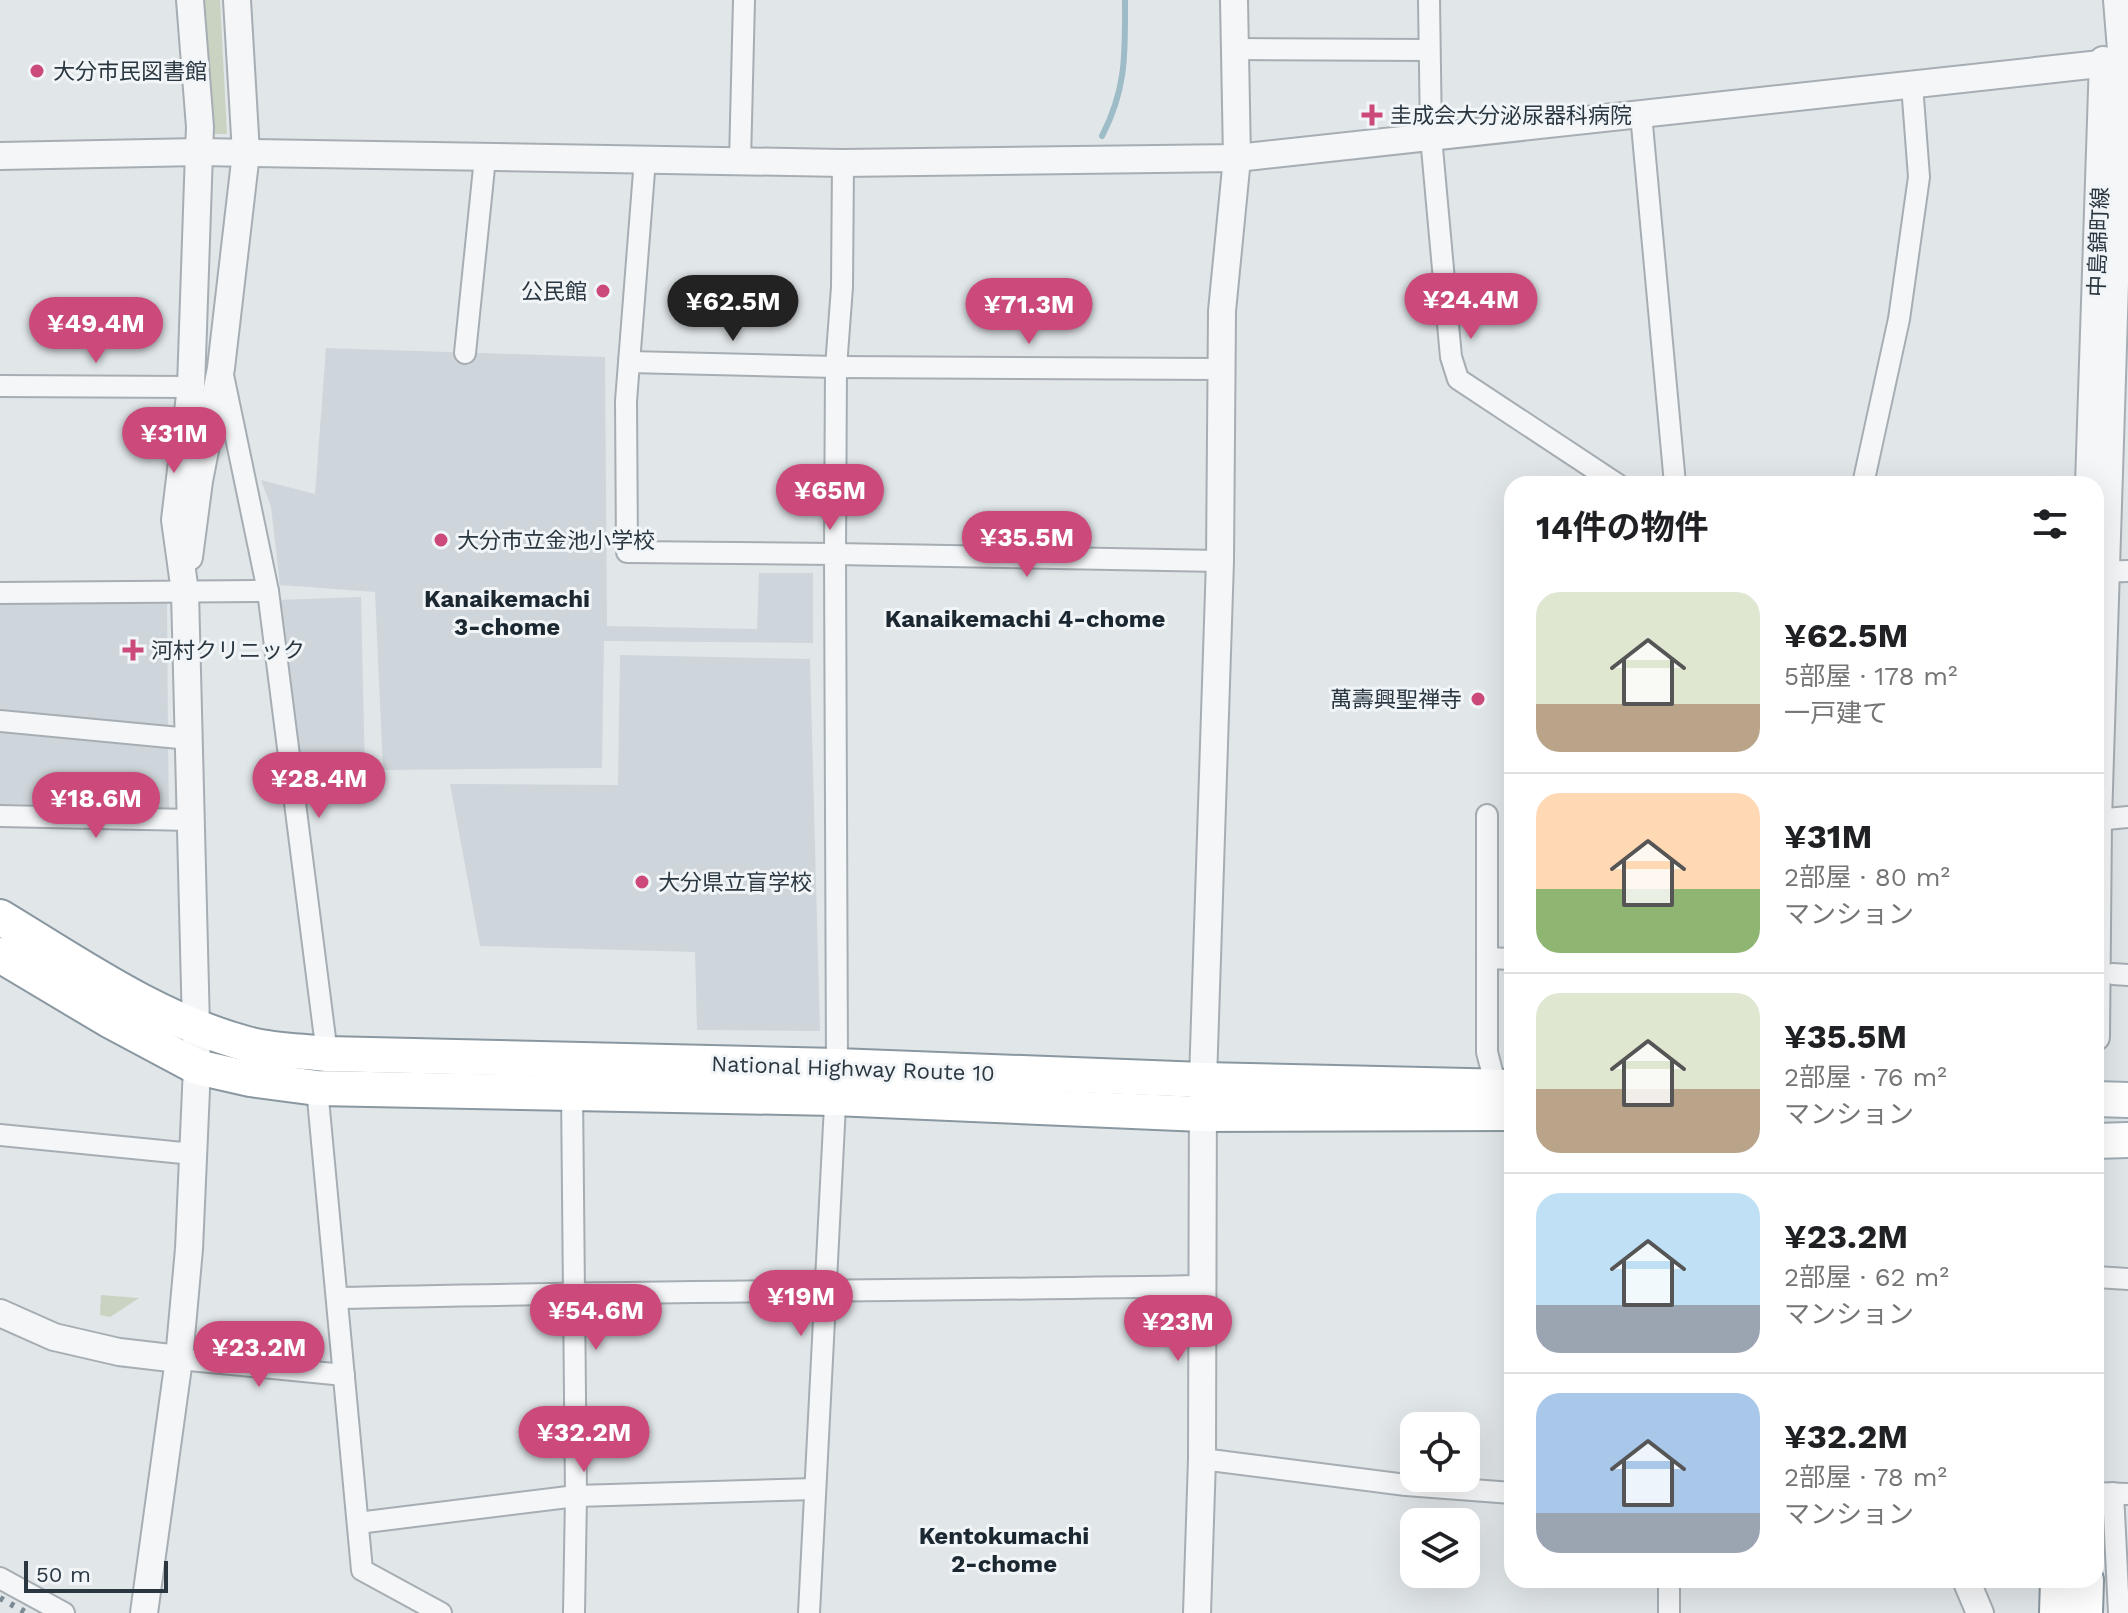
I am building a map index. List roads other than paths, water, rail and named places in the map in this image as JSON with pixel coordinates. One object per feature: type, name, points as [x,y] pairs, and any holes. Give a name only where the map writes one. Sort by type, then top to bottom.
[{"type":"main road","name":"National Highway Route 10","points":[[0,917],[127,994],[197,1027],[249,1045],[327,1054],[835,1082],[1202,1114],[1504,1103]]},
{"type":"main road","name":"National Highway Route 10","points":[[0,955],[109,1020],[197,1067],[250,1079],[317,1088],[572,1091],[835,1082],[1203,1080],[1504,1103]]},
{"type":"main road","points":[[2104,1099],[2128,1100]]},
{"type":"main road","points":[[2104,1141],[2128,1140]]},
{"type":"main road","points":[[2057,1613],[2058,1588]]},
{"type":"main road","points":[[2085,1613],[2086,1588]]},
{"type":"street","points":[[144,1613],[179,1359],[197,1067],[185,592],[175,520],[191,387],[200,127],[190,0]]},
{"type":"street","points":[[185,592],[199,481],[221,368],[246,153],[237,0]]},
{"type":"street","points":[[740,161],[744,0]]},
{"type":"street","points":[[1197,1613],[1204,1286],[1202,1114],[1220,561],[1222,311],[1237,158],[1234,0]]},
{"type":"street","points":[[1429,0],[1431,137],[1451,357],[1458,379],[1605,476]]},
{"type":"street","name":"中島錦町線","points":[[2090,476],[2118,62],[2099,0]]},
{"type":"street","name":"中島錦町線","points":[[2104,686],[2110,571],[2117,0]]},
{"type":"street","points":[[1235,49],[1429,50]]},
{"type":"street","points":[[0,156],[199,152],[843,163],[1237,158],[2118,62]]},
{"type":"street","points":[[1865,476],[1899,319],[1919,177],[1912,85]]},
{"type":"street","points":[[1641,114],[1674,476]]},
{"type":"street","points":[[465,353],[485,158]]},
{"type":"street","points":[[645,159],[626,401],[627,552],[1220,561]]},
{"type":"street","points":[[809,1613],[835,1082],[836,367],[843,260],[843,163]]},
{"type":"street","points":[[629,362],[836,367],[1221,369]]},
{"type":"street","points":[[221,368],[268,591],[327,1054]]},
{"type":"street","points":[[0,386],[191,387]]},
{"type":"street","points":[[0,593],[268,591]]},
{"type":"street","points":[[0,721],[190,739]]},
{"type":"street","points":[[1487,815],[1487,1052],[1504,1093]]},
{"type":"street","points":[[0,816],[192,820]]},
{"type":"street","points":[[2104,819],[2128,817]]},
{"type":"street","points":[[1487,958],[1504,959]]},
{"type":"street","points":[[317,1088],[362,1570],[441,1613]]},
{"type":"street","points":[[572,1091],[576,1496],[574,1613]]},
{"type":"street","points":[[0,1135],[193,1154]]},
{"type":"street","points":[[2104,1278],[2128,1279]]},
{"type":"street","points":[[337,1298],[574,1292],[1204,1286]]},
{"type":"street","points":[[0,1313],[54,1337],[119,1352],[344,1375]]},
{"type":"street","points":[[1202,1459],[1406,1485],[1504,1492]]},
{"type":"street","points":[[358,1523],[576,1496],[815,1489]]},
{"type":"street","points":[[2112,1493],[2119,1613]]},
{"type":"street","points":[[0,1578],[64,1613]]},
{"type":"street","points":[[1669,1588],[1669,1613]]},
{"type":"street","points":[[1969,1588],[1980,1613]]},
{"type":"waterway","points":[[1102,136],[1120,86],[1125,0]]},
{"type":"railway","points":[[0,1598],[27,1613]]},
{"type":"place","name":"大分市民図書館","points":[[37,71]]},
{"type":"place","name":"圭成会大分泌尿器科病院","points":[[1372,115]]},
{"type":"place","name":"公民館","points":[[603,291]]},
{"type":"place","name":"大分市立金池小学校","points":[[441,540]]},
{"type":"place","name":"河村クリニック","points":[[133,650]]},
{"type":"place","name":"萬壽興聖禅寺","points":[[1478,699]]},
{"type":"place","name":"大分県立盲学校","points":[[642,882]]},
{"type":"district","name":"Kanaikemachi 3-chome","points":[[507,613]]},
{"type":"district","name":"Kanaikemachi 4-chome","points":[[1025,619]]},
{"type":"district","name":"Kentokumachi 2-chome","points":[[1004,1550]]}]
